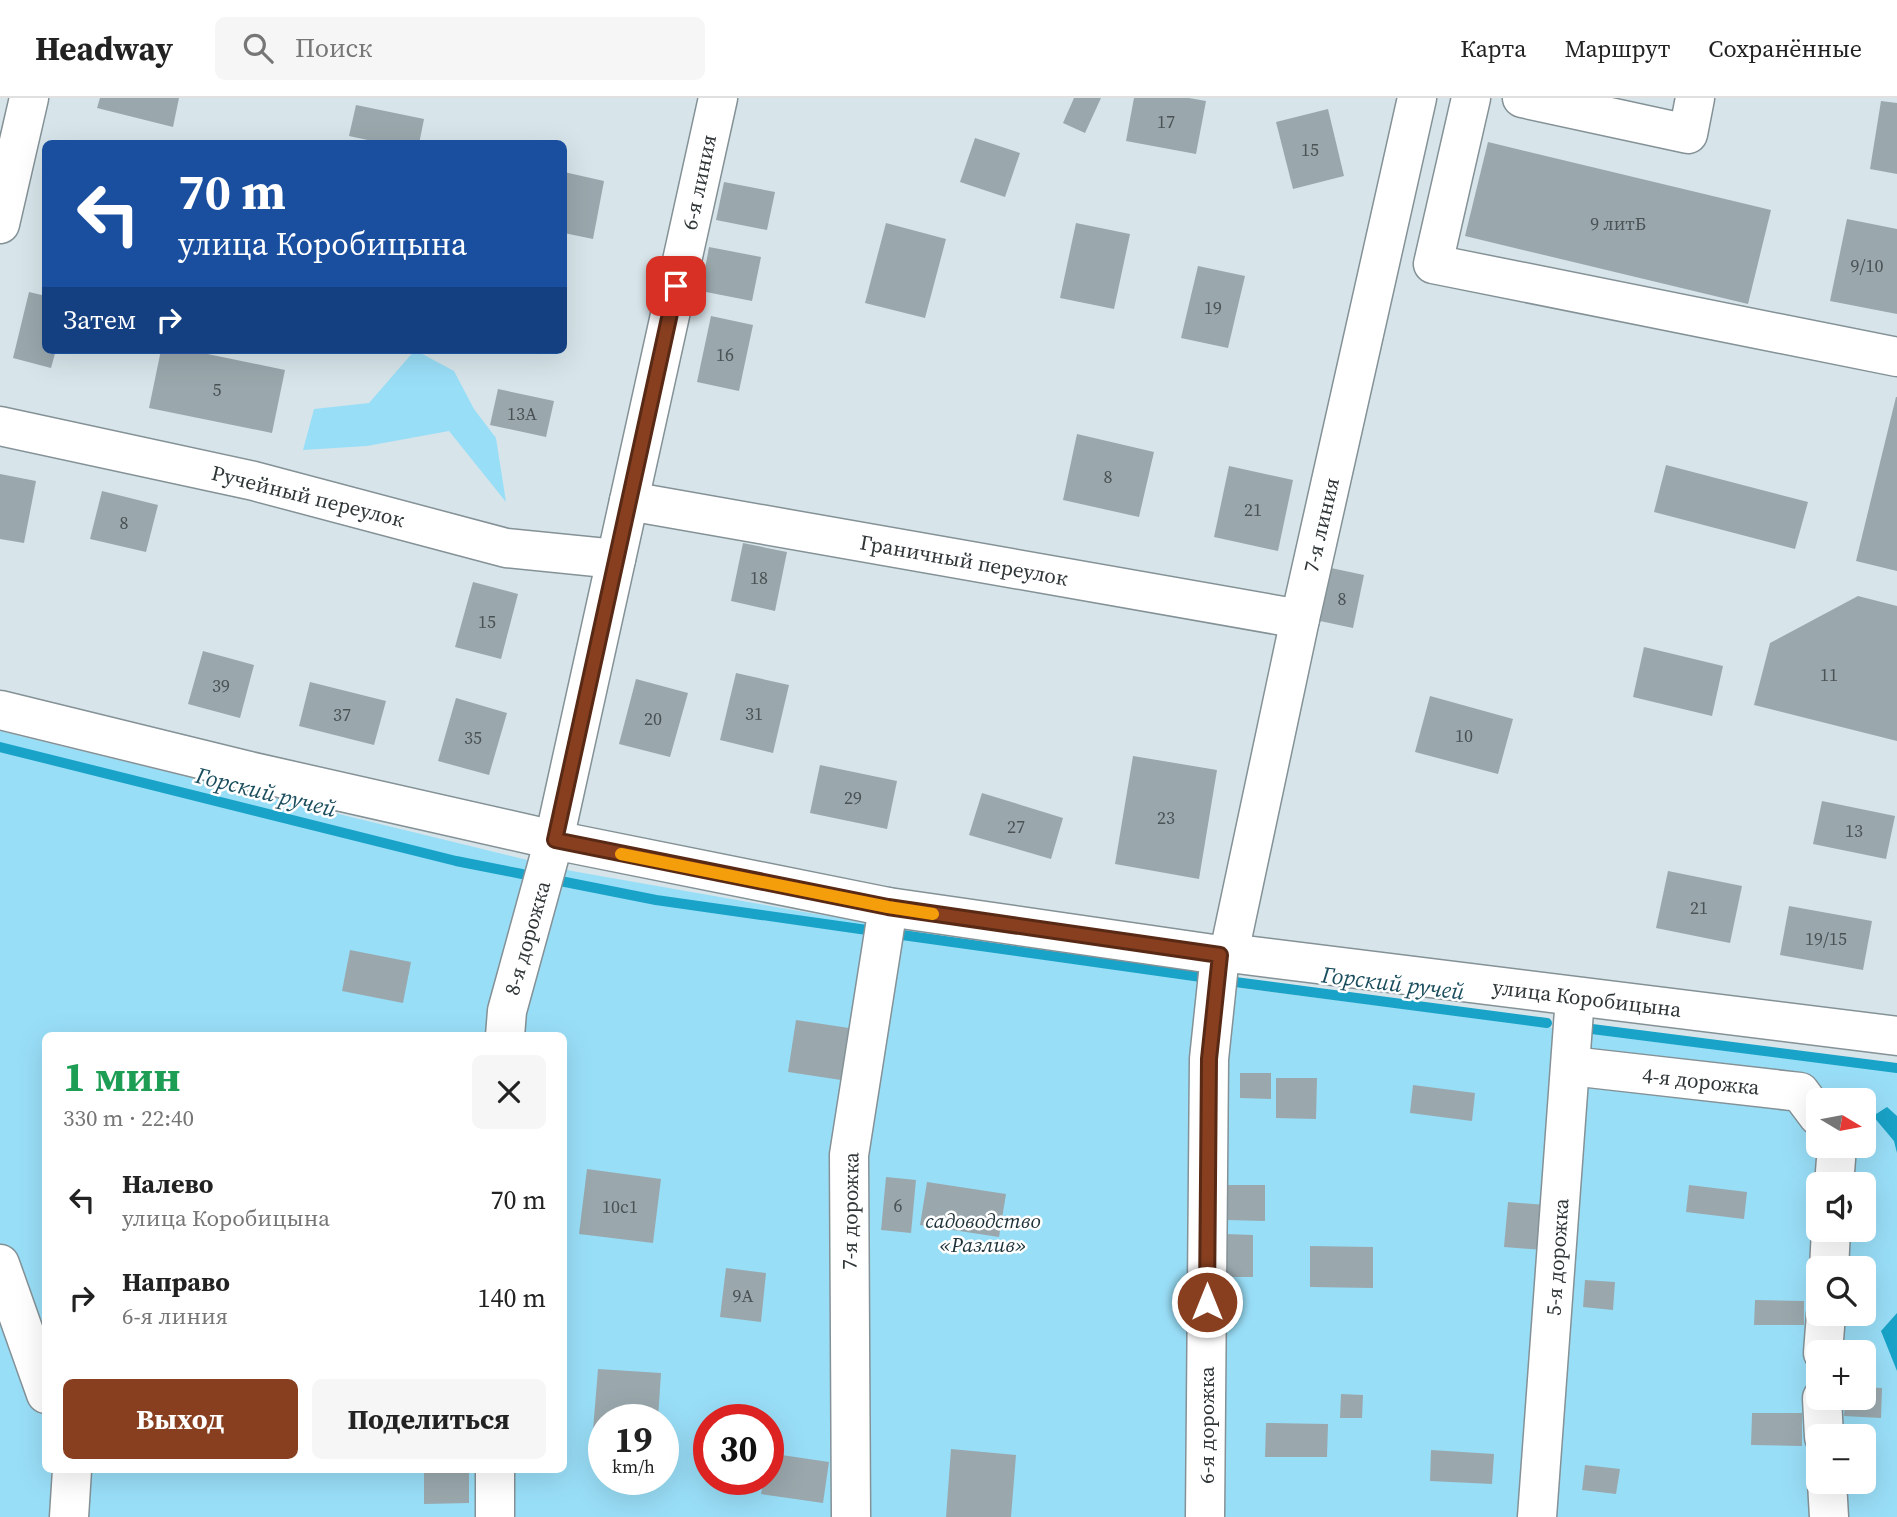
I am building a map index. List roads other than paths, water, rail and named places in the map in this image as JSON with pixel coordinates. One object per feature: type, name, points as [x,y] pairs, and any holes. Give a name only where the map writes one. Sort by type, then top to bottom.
[{"type":"street","points":[[0,224],[29,98]]},
{"type":"street","name":"6-я линия","points":[[555,840],[718,98]]},
{"type":"street","name":"7-я линия","points":[[1225,954],[1417,98]]},
{"type":"street","points":[[1471,98],[1433,264],[1897,356]]},
{"type":"street","points":[[1522,98],[1688,134],[1695,98]]},
{"type":"street","name":"Ручейный переулок","points":[[0,426],[254,481],[506,548],[616,559]]},
{"type":"street","name":"Граничный переулок","points":[[629,501],[1300,619]]},
{"type":"street","name":"улица Коробицына","points":[[0,710],[249,771],[555,840],[888,907],[1225,954],[1897,1036]]},
{"type":"street","name":"8-я дорожка","points":[[505,1032],[507,1012],[555,840]]},
{"type":"street","name":"7-я дорожка","points":[[852,1517],[849,1155],[888,907]]},
{"type":"street","name":"6-я дорожка","points":[[1205,1517],[1209,1059],[1225,954]]},
{"type":"street","name":"5-я дорожка","points":[[1536,1517],[1575,997]]},
{"type":"street","name":"4-я дорожка","points":[[1571,1066],[1800,1092],[1806,1100]]},
{"type":"street","points":[[0,1264],[42,1383]]},
{"type":"street","points":[[69,1517],[72,1473]]},
{"type":"street","points":[[495,1473],[495,1517]]},
{"type":"street","points":[[1828,1494],[1829,1517]]},
{"type":"waterway","name":"Горский ручей","points":[[0,747],[456,861],[522,874]]},
{"type":"waterway","name":"Горский ручей","points":[[550,879],[656,900],[867,930]]},
{"type":"waterway","name":"Горский ручей","points":[[895,934],[1201,977]]},
{"type":"waterway","name":"Горский ручей","points":[[1235,982],[1547,1023]]},
{"type":"waterway","name":"Горский ручей","points":[[1592,1029],[1897,1068]]},
{"type":"park label","name":"садоводство «Разлив»","points":[[983,1232]]}]
